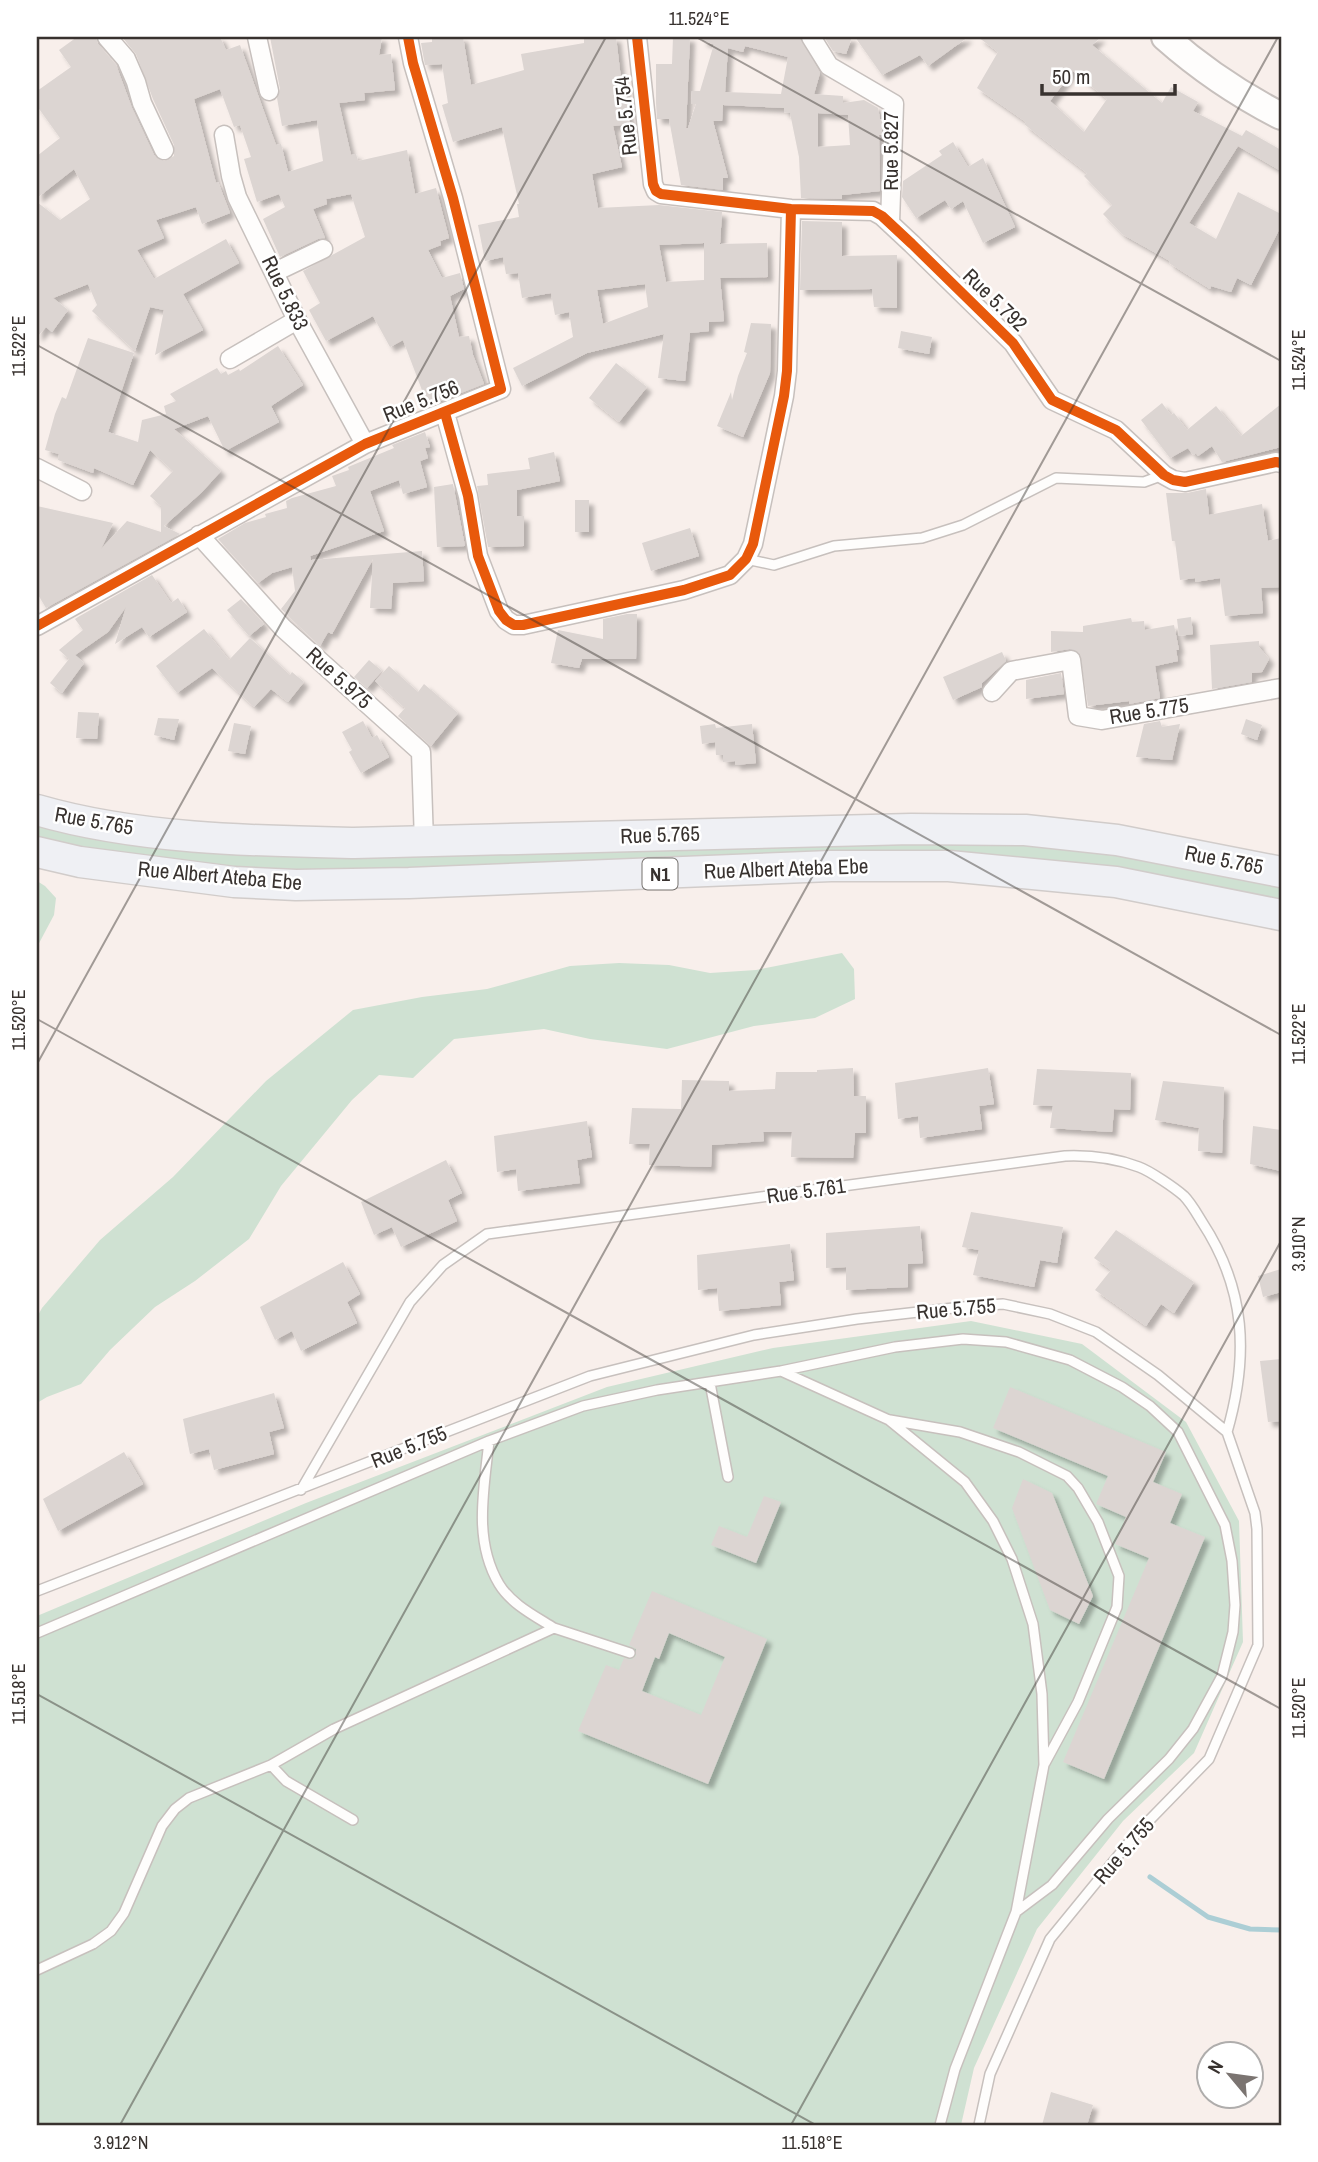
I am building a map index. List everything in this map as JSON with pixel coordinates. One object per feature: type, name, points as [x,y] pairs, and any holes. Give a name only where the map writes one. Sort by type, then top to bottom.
[{"type":"highway","name":"Rue 5.765","points":[[37,810],[172,834],[271,841],[354,843],[911,829],[1025,830],[1116,841],[1281,872]]},
{"type":"highway","name":"Rue Albert Ateba Ebe","points":[[37,852],[80,862],[234,882],[296,885],[423,883],[831,866],[949,866],[1116,882],[1281,915]]},
{"type":"main road","points":[[1165,37],[1215,76],[1257,104],[1281,116]]},
{"type":"street","points":[[107,37],[126,59],[142,103],[164,150]]},
{"type":"street","points":[[257,37],[269,91]]},
{"type":"street","name":"Rue 5.756","points":[[37,626],[365,444],[500,389],[453,198],[413,63],[408,37]]},
{"type":"street","name":"Rue 5.754","points":[[637,37],[653,184],[656,191]]},
{"type":"street","name":"Rue 5.827","points":[[811,37],[828,66],[894,104],[890,223]]},
{"type":"street","name":"Rue 5.833","points":[[224,135],[237,197],[297,320],[365,444]]},
{"type":"street","name":"Rue 5.792","points":[[656,191],[661,194],[790,209],[873,211],[890,223],[1013,343],[1052,400],[1116,430],[1164,475]]},
{"type":"street","points":[[445,413],[468,496],[478,556],[499,611],[514,625],[684,590],[730,575],[746,559],[759,523],[784,396],[787,371],[790,209]]},
{"type":"street","points":[[275,272],[323,249]]},
{"type":"street","points":[[229,359],[297,320]]},
{"type":"street","points":[[1164,475],[1185,482],[1276,461],[1281,463]]},
{"type":"street","points":[[37,468],[82,491]]},
{"type":"street","name":"Rue 5.975","points":[[199,535],[284,628],[421,752],[424,842]]},
{"type":"street","name":"Rue 5.775","points":[[992,692],[1011,671],[1071,660],[1078,716],[1102,720],[1281,688]]},
{"type":"lane","points":[[746,559],[774,565],[834,546],[922,538],[963,525],[1056,478],[1144,482],[1164,475]]},
{"type":"lane","name":"Rue 5.761","points":[[301,1490],[410,1302],[443,1265],[487,1234],[1065,1156],[1092,1156],[1142,1168],[1183,1195],[1214,1240],[1230,1273],[1236,1295],[1239,1325],[1238,1387],[1227,1432]]},
{"type":"lane","name":"Rue 5.755","points":[[37,1591],[590,1376],[754,1335],[857,1319],[1003,1304],[1050,1314],[1096,1332],[1158,1375],[1227,1432],[1255,1513],[1258,1645],[1209,1759],[1135,1835],[1050,1939],[989,2074],[979,2125]]},
{"type":"lane","points":[[37,1633],[489,1441],[583,1406],[657,1390],[781,1371],[895,1347],[963,1339],[1006,1342],[1069,1360],[1122,1387],[1150,1406],[1178,1432],[1225,1525],[1232,1562],[1235,1605],[1233,1632],[1222,1676],[1193,1729],[1169,1759],[1108,1819],[1052,1885],[1016,1912]]},
{"type":"lane","points":[[781,1371],[889,1420],[965,1482],[993,1521],[1012,1559],[1033,1624],[1042,1694],[1044,1765],[1016,1912],[955,2068],[940,2125]]},
{"type":"lane","points":[[710,1383],[728,1477]]},
{"type":"lane","points":[[889,1420],[960,1432],[1019,1452],[1067,1476],[1078,1488],[1098,1522],[1119,1576],[1117,1607],[1077,1702],[1044,1765]]},
{"type":"lane","points":[[489,1441],[482,1519],[484,1550],[500,1586],[520,1606],[554,1628],[630,1653]]},
{"type":"lane","points":[[37,1970],[93,1944],[111,1931],[124,1913],[162,1826],[175,1810],[190,1798],[271,1765],[334,1730],[554,1628]]},
{"type":"lane","points":[[271,1765],[286,1780],[353,1820]]},
{"type":"green space","points":[[37,821],[120,837],[1017,839],[1193,865],[1281,884],[1281,903],[1188,883],[248,869],[119,856],[37,839]]},
{"type":"green space","points":[[37,881],[56,898],[54,915],[37,947]]},
{"type":"green space","points":[[842,953],[854,969],[855,999],[815,1018],[754,1026],[667,1049],[590,1039],[544,1029],[454,1039],[413,1078],[379,1075],[352,1100],[281,1186],[249,1239],[195,1281],[155,1307],[110,1350],[81,1384],[37,1403],[37,1317],[42,1308],[100,1240],[173,1177],[266,1081],[353,1010],[422,997],[487,989],[570,966],[619,963],[669,965],[710,973],[756,970]]},
{"type":"green space","points":[[971,1321],[1082,1344],[1186,1422],[1239,1521],[1243,1642],[1194,1753],[1123,1821],[1037,1929],[974,2068],[961,2125],[37,2125],[37,1616],[306,1503],[607,1387],[773,1348]]},
{"type":"building","points":[[77,37],[96,37],[98,44],[116,65],[154,155],[164,161],[174,156],[174,145],[136,54],[122,37],[220,37],[226,50],[240,45],[276,145],[281,144],[288,172],[323,161],[317,120],[282,126],[277,98],[280,89],[270,37],[382,37],[379,55],[391,54],[395,90],[364,93],[365,100],[339,103],[351,155],[356,154],[358,161],[407,150],[415,194],[436,188],[449,238],[440,241],[441,245],[428,250],[442,278],[460,273],[464,289],[450,296],[459,337],[469,336],[484,384],[428,406],[403,340],[390,347],[373,316],[326,341],[309,310],[320,303],[303,271],[365,237],[351,194],[326,199],[327,204],[313,209],[325,238],[280,257],[263,219],[285,207],[279,194],[257,202],[244,159],[251,157],[240,125],[234,127],[220,89],[194,99],[216,183],[218,182],[230,213],[202,224],[196,207],[156,220],[164,238],[137,250],[154,279],[226,239],[239,263],[183,294],[203,330],[155,355],[164,310],[150,307],[135,351],[92,311],[97,305],[88,284],[53,298],[68,310],[52,332],[46,327],[37,337],[37,202],[60,220],[90,199],[74,169],[37,198],[37,156],[60,138],[37,106],[37,91],[71,67],[59,50]]},
{"type":"building","points":[[432,37],[463,37],[471,85],[524,70],[521,54],[584,43],[584,37],[616,37],[630,124],[613,126],[622,167],[592,174],[598,208],[659,205],[722,212],[720,244],[767,243],[768,277],[720,278],[724,321],[709,322],[709,331],[690,333],[685,381],[658,378],[664,334],[587,353],[522,386],[513,368],[573,337],[569,312],[555,315],[551,293],[522,298],[518,273],[506,274],[503,257],[485,261],[478,225],[519,217],[519,204],[502,127],[453,142],[442,105],[448,103],[442,64],[425,65],[421,43],[432,42]],"holes":[[[704,243],[704,280],[666,282],[659,245]],[[645,284],[648,307],[603,324],[597,290]]]},
{"type":"building","points":[[673,37],[690,37],[688,128],[696,104],[691,104],[692,91],[700,91],[714,44],[702,41],[703,37],[800,37],[820,73],[814,94],[843,96],[843,103],[864,100],[878,108],[882,119],[882,135],[879,135],[880,191],[842,195],[842,199],[801,198],[799,157],[790,113],[784,112],[784,108],[723,105],[722,121],[713,121],[728,178],[723,178],[723,190],[681,185],[669,119],[657,119],[656,64],[672,64]],"holes":[[[745,46],[788,57],[781,94],[725,92],[728,48],[743,52]],[[818,113],[848,115],[850,145],[818,147]]]},
{"type":"building","points":[[824,37],[852,37],[846,54],[833,51]]},
{"type":"building","points":[[855,37],[968,37],[928,66],[920,55],[882,75]]},
{"type":"building","points":[[978,37],[1101,37],[1092,45],[1162,103],[1171,87],[1198,102],[1193,111],[1242,136],[1246,130],[1281,150],[1281,171],[1238,146],[1189,223],[1216,239],[1238,192],[1281,214],[1281,226],[1251,285],[1237,278],[1231,292],[1211,286],[1210,289],[1169,263],[1170,261],[1122,234],[1103,214],[1112,205],[1084,176],[1087,173],[1024,124],[1026,122],[977,88],[998,52]],"holes":[[[1073,71],[1107,99],[1084,132],[1050,101]]]},
{"type":"building","points":[[953,142],[968,167],[983,158],[1015,227],[983,243],[963,201],[951,209],[945,200],[916,218],[902,197],[903,181],[942,155],[939,151]]},
{"type":"building","points":[[802,221],[842,222],[842,256],[897,255],[897,308],[874,307],[872,289],[800,290]]},
{"type":"building","points":[[751,323],[771,324],[770,373],[743,437],[717,426],[731,392],[732,400],[747,353],[744,352]]},
{"type":"building","points":[[901,331],[932,337],[929,354],[898,348]]},
{"type":"building","points":[[88,338],[134,353],[108,432],[138,442],[142,420],[166,414],[164,406],[176,401],[170,394],[217,368],[221,374],[226,371],[228,375],[239,369],[240,371],[278,346],[303,385],[271,406],[279,422],[225,451],[208,416],[174,429],[221,471],[164,526],[180,534],[46,608],[37,593],[37,506],[113,523],[101,549],[127,521],[161,532],[161,506],[150,496],[173,471],[150,450],[133,485],[94,468],[93,473],[58,460],[59,454],[45,450],[55,414],[62,397],[66,399]]},
{"type":"building","points":[[616,363],[647,387],[619,422],[589,398]]},
{"type":"building","points":[[1162,403],[1187,430],[1216,406],[1241,436],[1281,404],[1281,447],[1222,462],[1212,446],[1198,456],[1196,453],[1193,455],[1188,448],[1170,458],[1141,420]]},
{"type":"building","points":[[425,432],[430,447],[425,448],[428,458],[420,461],[427,487],[403,494],[399,480],[370,491],[384,531],[310,556],[311,560],[422,551],[424,581],[393,583],[391,609],[370,608],[373,559],[332,634],[328,632],[320,646],[281,609],[295,591],[292,567],[272,573],[258,583],[218,539],[245,523],[266,517],[265,514],[287,508],[286,501],[292,498],[336,486],[332,476],[394,448],[392,445]]},
{"type":"building","points":[[554,452],[560,481],[517,490],[517,516],[524,516],[524,546],[488,547],[477,486],[488,485],[487,474],[530,469],[528,458]]},
{"type":"building","points":[[453,484],[465,546],[437,547],[434,487]]},
{"type":"building","points":[[1206,489],[1209,515],[1262,504],[1268,541],[1281,538],[1281,587],[1261,588],[1263,613],[1225,616],[1220,578],[1195,582],[1195,578],[1180,580],[1166,493]]},
{"type":"building","points":[[575,500],[589,500],[589,532],[575,532]]},
{"type":"building","points":[[690,528],[699,556],[651,571],[642,543]]},
{"type":"building","points":[[152,575],[171,603],[178,598],[187,612],[149,637],[142,627],[115,644],[126,607],[108,632],[75,655],[84,663],[62,693],[50,683],[69,659],[59,650],[83,630],[75,619]]},
{"type":"building","points":[[241,599],[264,624],[249,636],[227,610]]},
{"type":"building","points":[[637,614],[636,659],[582,659],[579,668],[551,663],[558,630],[603,639],[603,619]]},
{"type":"building","points":[[1191,617],[1193,634],[1179,636],[1177,619]]},
{"type":"building","points":[[1131,618],[1132,622],[1144,621],[1145,630],[1174,625],[1179,650],[1176,650],[1178,661],[1155,666],[1160,698],[1129,704],[1129,701],[1088,706],[1080,654],[1070,649],[1051,652],[1051,631],[1083,632],[1083,626]]},
{"type":"building","points":[[204,629],[229,660],[250,638],[290,675],[292,672],[304,682],[288,702],[271,689],[254,707],[212,668],[177,693],[156,666]]},
{"type":"building","points":[[1259,641],[1259,647],[1269,659],[1262,672],[1252,673],[1252,682],[1212,689],[1210,645]]},
{"type":"building","points":[[1002,652],[1006,661],[982,683],[982,687],[953,700],[943,677]]},
{"type":"building","points":[[369,660],[382,671],[367,688],[354,677]]},
{"type":"building","points":[[389,666],[418,692],[424,684],[458,713],[431,746],[398,716],[405,708],[375,681]]},
{"type":"building","points":[[1061,673],[1064,694],[1026,699],[1026,680]]},
{"type":"building","points":[[78,712],[99,713],[97,739],[76,738]]},
{"type":"building","points":[[158,718],[179,719],[174,740],[154,735]]},
{"type":"building","points":[[1246,719],[1262,725],[1257,740],[1241,734]]},
{"type":"building","points":[[363,721],[372,738],[377,735],[389,757],[361,773],[342,732]]},
{"type":"building","points":[[1160,721],[1162,727],[1180,724],[1172,760],[1136,757],[1144,724]]},
{"type":"building","points":[[234,723],[251,726],[245,754],[228,751]]},
{"type":"building","points":[[715,724],[716,728],[752,724],[756,763],[735,765],[735,761],[723,762],[723,755],[716,755],[715,742],[702,744],[700,726]]},
{"type":"building","points":[[853,1068],[854,1096],[866,1096],[866,1133],[855,1133],[853,1158],[791,1157],[792,1132],[763,1132],[764,1141],[712,1145],[711,1167],[649,1165],[650,1144],[629,1144],[632,1108],[681,1109],[682,1080],[729,1081],[729,1091],[775,1089],[776,1072],[817,1072]]},
{"type":"building","points":[[988,1068],[994,1104],[979,1106],[982,1129],[920,1138],[918,1116],[898,1119],[895,1083]]},
{"type":"building","points":[[1037,1069],[1131,1073],[1130,1110],[1114,1109],[1112,1132],[1050,1128],[1053,1106],[1033,1105]]},
{"type":"building","points":[[1163,1081],[1224,1087],[1222,1153],[1198,1151],[1199,1128],[1155,1120]]},
{"type":"building","points":[[587,1121],[592,1157],[577,1160],[580,1183],[518,1191],[516,1169],[497,1172],[494,1136]]},
{"type":"building","points":[[1253,1126],[1281,1130],[1281,1171],[1250,1164]]},
{"type":"building","points":[[446,1160],[462,1193],[448,1200],[457,1221],[401,1247],[392,1227],[374,1235],[361,1202]]},
{"type":"building","points":[[971,1212],[1063,1227],[1057,1263],[1040,1260],[1034,1287],[973,1275],[979,1250],[962,1247]]},
{"type":"building","points":[[920,1226],[923,1263],[908,1264],[908,1287],[846,1290],[846,1267],[826,1268],[826,1233]]},
{"type":"building","points":[[1116,1230],[1194,1282],[1174,1313],[1161,1304],[1146,1326],[1095,1290],[1111,1270],[1094,1258]]},
{"type":"building","points":[[790,1244],[794,1280],[779,1282],[781,1305],[719,1311],[717,1288],[698,1290],[697,1255]]},
{"type":"building","points":[[343,1262],[360,1294],[347,1302],[357,1323],[301,1351],[292,1331],[275,1340],[260,1307]]},
{"type":"building","points":[[1281,1269],[1281,1292],[1263,1297],[1258,1276]]},
{"type":"building","points":[[1281,1359],[1281,1421],[1268,1422],[1260,1361]]},
{"type":"building","points":[[1010,1387],[1166,1452],[1153,1482],[1182,1494],[1170,1523],[1205,1537],[1104,1779],[1063,1762],[1149,1558],[1115,1544],[1126,1517],[1096,1504],[1108,1476],[993,1428]]},
{"type":"building","points":[[274,1393],[284,1428],[269,1432],[274,1454],[214,1470],[209,1449],[190,1454],[183,1419]]},
{"type":"building","points":[[124,1452],[143,1484],[58,1531],[43,1499]]},
{"type":"building","points":[[1023,1479],[1052,1493],[1093,1596],[1079,1624],[1050,1610],[1012,1508]]},
{"type":"building","points":[[764,1496],[781,1502],[756,1563],[711,1545],[719,1526],[747,1537]]},
{"type":"building","points":[[652,1591],[767,1639],[708,1784],[578,1731],[606,1665],[619,1670],[624,1658],[631,1660],[636,1656],[636,1649],[629,1645]],"holes":[[[669,1633],[725,1657],[701,1715],[642,1691],[655,1657],[659,1659]]]},
{"type":"building","points":[[1051,2092],[1093,2105],[1087,2125],[1042,2125]]},
{"type":"waterway","points":[[1150,1877],[1208,1917],[1250,1929],[1281,1930]]},
{"type":"cycle path","points":[[37,626],[365,444],[501,389],[453,198],[413,63],[408,37]]},
{"type":"cycle path","points":[[637,37],[653,184],[656,191],[661,194],[791,209],[873,211],[912,244],[1013,343],[1052,400],[1116,430],[1164,475],[1185,482],[1281,463]]},
{"type":"cycle path","points":[[445,413],[468,496],[478,556],[499,611],[514,625],[684,590],[730,575],[746,559],[753,544],[784,396],[791,209]]}]
